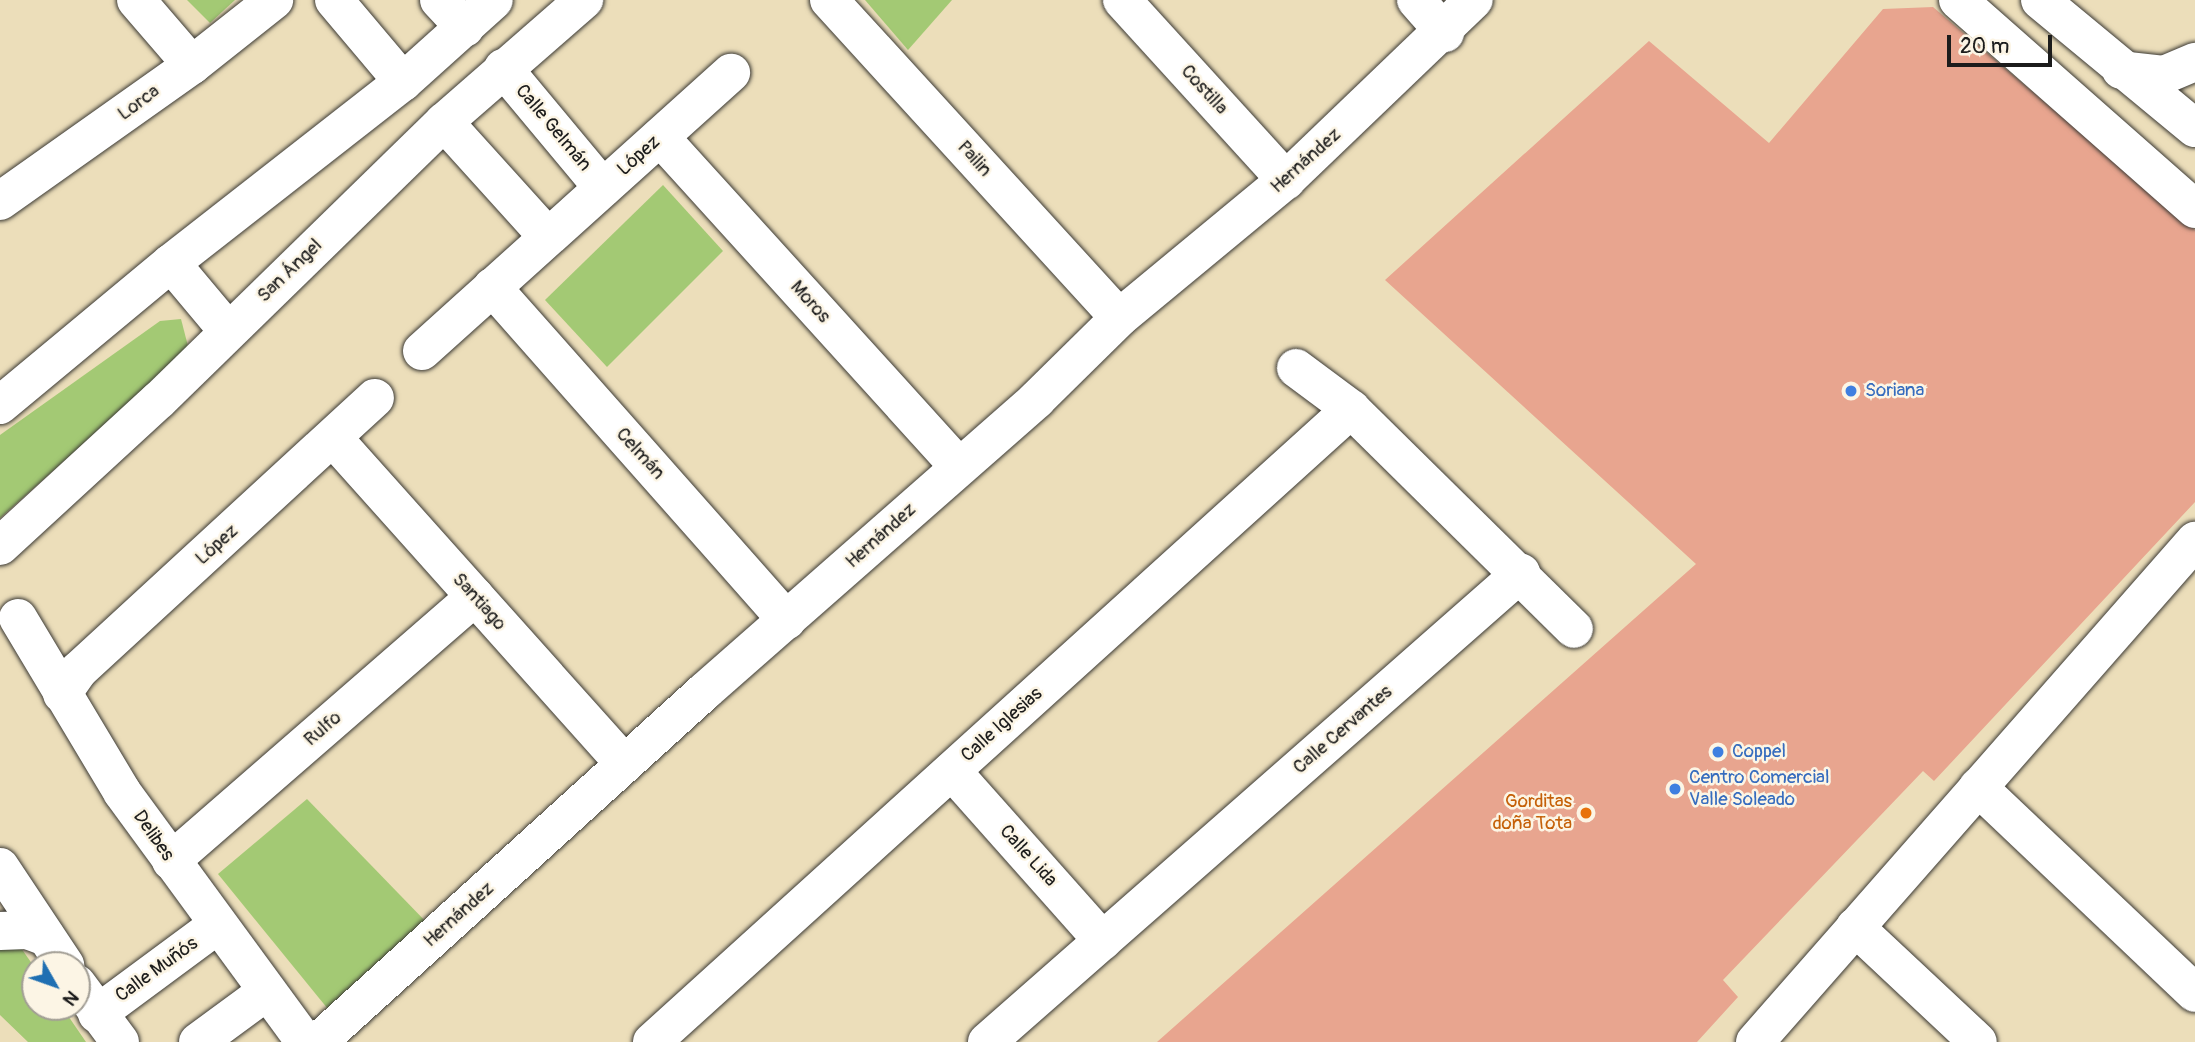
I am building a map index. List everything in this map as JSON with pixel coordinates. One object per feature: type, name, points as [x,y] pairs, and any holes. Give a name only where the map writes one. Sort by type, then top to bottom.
[{"type":"street","points":[[136,0],[192,65]]},
{"type":"street","name":"Lorca","points":[[5,187],[58,162],[192,65],[274,0]]},
{"type":"street","points":[[334,0],[403,82]]},
{"type":"street","points":[[439,0],[465,28]]},
{"type":"street","points":[[0,405],[171,263],[403,82],[494,0]]},
{"type":"street","name":"San Ángel","points":[[0,546],[444,122],[584,0]]},
{"type":"street","name":"Costilla","points":[[1122,0],[1286,180]]},
{"type":"street","points":[[1416,0],[1445,33]]},
{"type":"street","name":"Hernández","points":[[318,1042],[625,764],[1037,399],[1119,318],[1286,180],[1445,33],[1474,0]]},
{"type":"street","points":[[1958,0],[2195,209]]},
{"type":"street","points":[[2040,0],[2121,70],[2195,128]]},
{"type":"street","name":"Pailin","points":[[839,5],[1119,318]]},
{"type":"street","points":[[2121,70],[2164,75],[2195,62]]},
{"type":"street","name":"Calle Gelmán","points":[[503,68],[603,188]]},
{"type":"street","name":"López","points":[[422,351],[731,73]]},
{"type":"street","points":[[444,122],[548,237]]},
{"type":"street","name":"Moros","points":[[660,137],[960,467]]},
{"type":"street","points":[[171,263],[228,331]]},
{"type":"street","name":"Celmán","points":[[492,287],[787,620]]},
{"type":"street","points":[[1296,368],[1351,409],[1521,573],[1574,629]]},
{"type":"street","name":"López","points":[[62,694],[79,670],[334,439],[375,398]]},
{"type":"street","name":"Calle Iglesias","points":[[652,1042],[1351,409]]},
{"type":"street","name":"Santiago","points":[[334,439],[625,764]]},
{"type":"street","points":[[1755,1042],[2195,541]]},
{"type":"street","name":"Calle Cervantes","points":[[987,1042],[1521,573]]},
{"type":"street","name":"Rulfo","points":[[171,861],[475,597]]},
{"type":"street","name":"Delibes","points":[[18,618],[62,694],[171,861],[216,926],[305,1042]]},
{"type":"street","name":"Calle Lida","points":[[952,771],[1103,941]]},
{"type":"street","points":[[1978,787],[2195,993]]},
{"type":"street","points":[[0,867],[55,951]]},
{"type":"street","name":"Calle Muñós","points":[[98,1013],[216,926]]},
{"type":"street","points":[[1856,927],[1978,1042]]},
{"type":"street","points":[[0,931],[27,930],[55,951]]},
{"type":"street","points":[[198,1042],[266,992]]},
{"type":"green space","points":[[187,0],[235,0],[210,23]]},
{"type":"green space","points":[[865,0],[952,0],[908,50]]},
{"type":"green space","points":[[663,185],[723,251],[607,367],[545,300]]},
{"type":"green space","points":[[181,319],[189,350],[0,518],[0,435],[160,321]]},
{"type":"green space","points":[[307,799],[430,926],[332,1014],[218,874]]},
{"type":"green space","points":[[0,918],[23,951],[21,1021],[72,1021],[86,1042],[28,1042],[0,1015]]},
{"type":"building","name":"Soriana","points":[[1933,7],[2195,230],[2195,502],[1934,781],[1923,771],[1723,980],[1738,997],[1697,1042],[1157,1042],[1696,564],[1385,280],[1649,41],[1769,143],[1883,9]]},
{"type":"place","name":"Soriana","points":[[1851,391]]},
{"type":"place","name":"Coppel","points":[[1718,752]]},
{"type":"place","name":"Centro Comercial Valle Soleado","points":[[1675,789]]},
{"type":"place","name":"Gorditas doña Tota","points":[[1586,813]]}]
